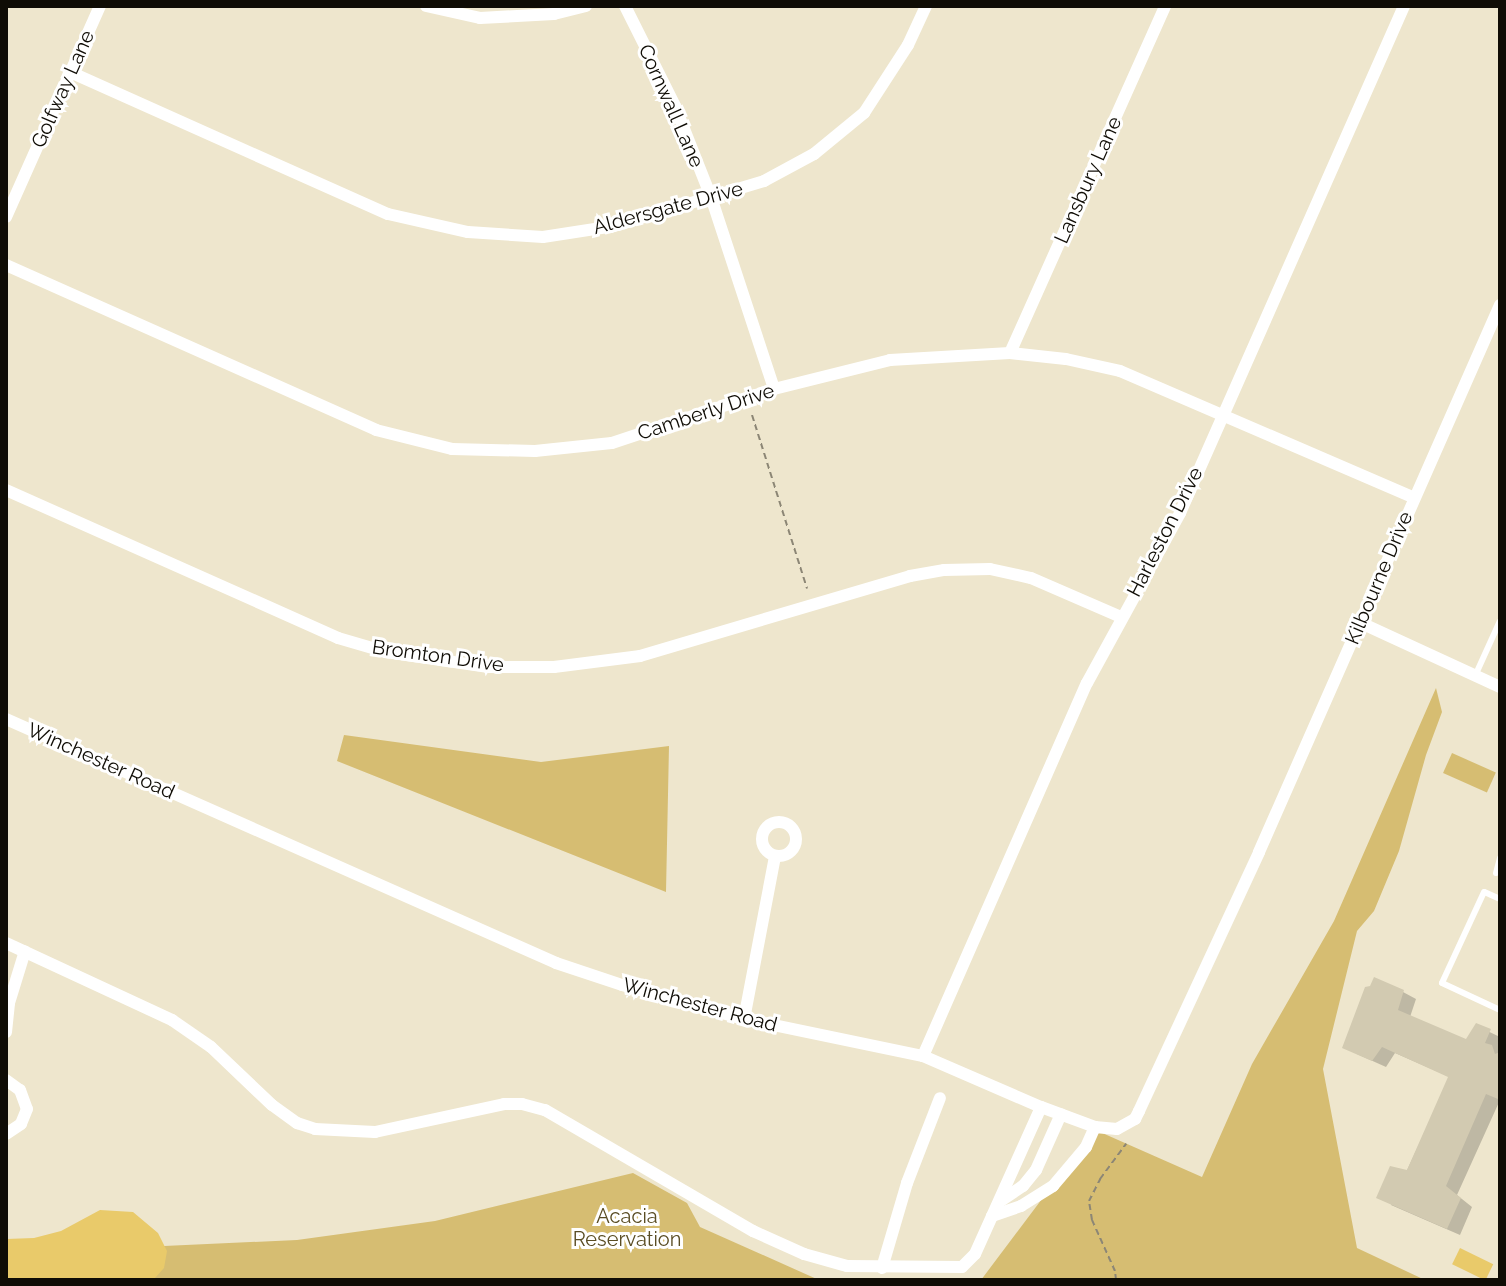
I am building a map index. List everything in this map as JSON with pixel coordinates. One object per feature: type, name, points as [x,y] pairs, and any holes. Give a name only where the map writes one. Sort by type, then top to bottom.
[{"type":"street","name":"Golfway Lane","points":[[6,217],[100,6]]},
{"type":"street","points":[[426,6],[480,18],[554,14],[586,6]]},
{"type":"street","name":"Cornwall Lane","points":[[625,6],[675,106],[711,197],[774,389]]},
{"type":"street","name":"Aldersgate Drive","points":[[70,72],[388,214],[468,232],[557,235],[614,226],[764,181],[814,154],[864,113],[908,45],[926,6]]},
{"type":"street","name":"Lansbury Lane","points":[[1010,353],[1165,6]]},
{"type":"street","name":"Harleston Drive","points":[[923,1056],[1080,698],[1121,617],[1180,513],[1404,6]]},
{"type":"street","name":"Camberly Drive","points":[[6,265],[376,430],[452,449],[535,451],[612,443],[774,389],[890,360],[1010,353],[1066,359],[1120,371],[1413,497]]},
{"type":"street","name":"Kilbourne Drive","points":[[1095,1127],[1117,1129],[1135,1119],[1259,852],[1500,305]]},
{"type":"street","name":"Bromton Drive","points":[[6,490],[338,638],[386,652],[487,667],[554,667],[640,656],[910,576],[944,570],[990,569],[1031,578],[1121,617]]},
{"type":"street","points":[[1361,623],[1500,687]]},
{"type":"street","name":"Winchester Road","points":[[6,719],[556,963],[744,1019],[923,1056],[1095,1127]]},
{"type":"street","points":[[744,1019],[775,856]]},
{"type":"street","points":[[6,943],[172,1020],[211,1047],[272,1105],[297,1123],[315,1129],[375,1132],[504,1104],[522,1104],[545,1110],[737,1222],[791,1248],[847,1266],[962,1267],[975,1254],[1041,1107]]},
{"type":"street","points":[[6,1032],[9,1003],[25,951]]},
{"type":"street","points":[[6,1080],[20,1090],[27,1109],[21,1124],[6,1134]]},
{"type":"street","points":[[882,1268],[907,1183],[940,1098]]},
{"type":"street","points":[[999,1202],[1023,1186],[1036,1170],[1061,1114]]},
{"type":"street","points":[[992,1216],[1021,1206],[1053,1186],[1086,1147],[1095,1127]]},
{"type":"lane","points":[[1475,676],[1500,621]]},
{"type":"lane","points":[[1498,870],[1500,858]]},
{"type":"lane","points":[[1500,899],[1484,892],[1442,983],[1500,1010]]},
{"type":"path","points":[[752,415],[807,588]]},
{"type":"path","points":[[1116,1280],[1115,1271],[1092,1220],[1089,1201],[1100,1179],[1126,1144]]},
{"type":"path","points":[[1118,1146],[1123,1148]]},
{"type":"green space","points":[[1436,688],[1442,712],[1426,755],[1399,851],[1374,911],[1357,931],[1323,1069],[1357,1248],[1425,1280],[981,1280],[1084,1143],[1100,1132],[1202,1177],[1252,1064],[1334,921]]},
{"type":"green space","points":[[344,735],[541,762],[669,746],[666,892],[337,761]]},
{"type":"green space","points":[[1452,753],[1496,773],[1487,793],[1443,773]]},
{"type":"green space","name":"Acacia Reservation","points":[[633,1173],[687,1203],[700,1227],[819,1280],[6,1280],[164,1246],[297,1240],[435,1221]]},
{"type":"shaded area","points":[[100,1210],[133,1212],[158,1233],[167,1251],[164,1268],[155,1278],[6,1280],[6,1239],[34,1238],[61,1231]]},
{"type":"shaded area","points":[[1460,1248],[1493,1264],[1485,1280],[1452,1264]]},
{"type":"building","points":[[1374,977],[1404,990],[1398,1010],[1466,1039],[1476,1023],[1491,1029],[1485,1043],[1492,1045],[1495,1054],[1500,1052],[1500,1095],[1498,1099],[1486,1094],[1446,1186],[1461,1198],[1447,1229],[1376,1198],[1390,1166],[1407,1170],[1448,1077],[1382,1047],[1372,1061],[1342,1048],[1365,987],[1370,986]]}]
